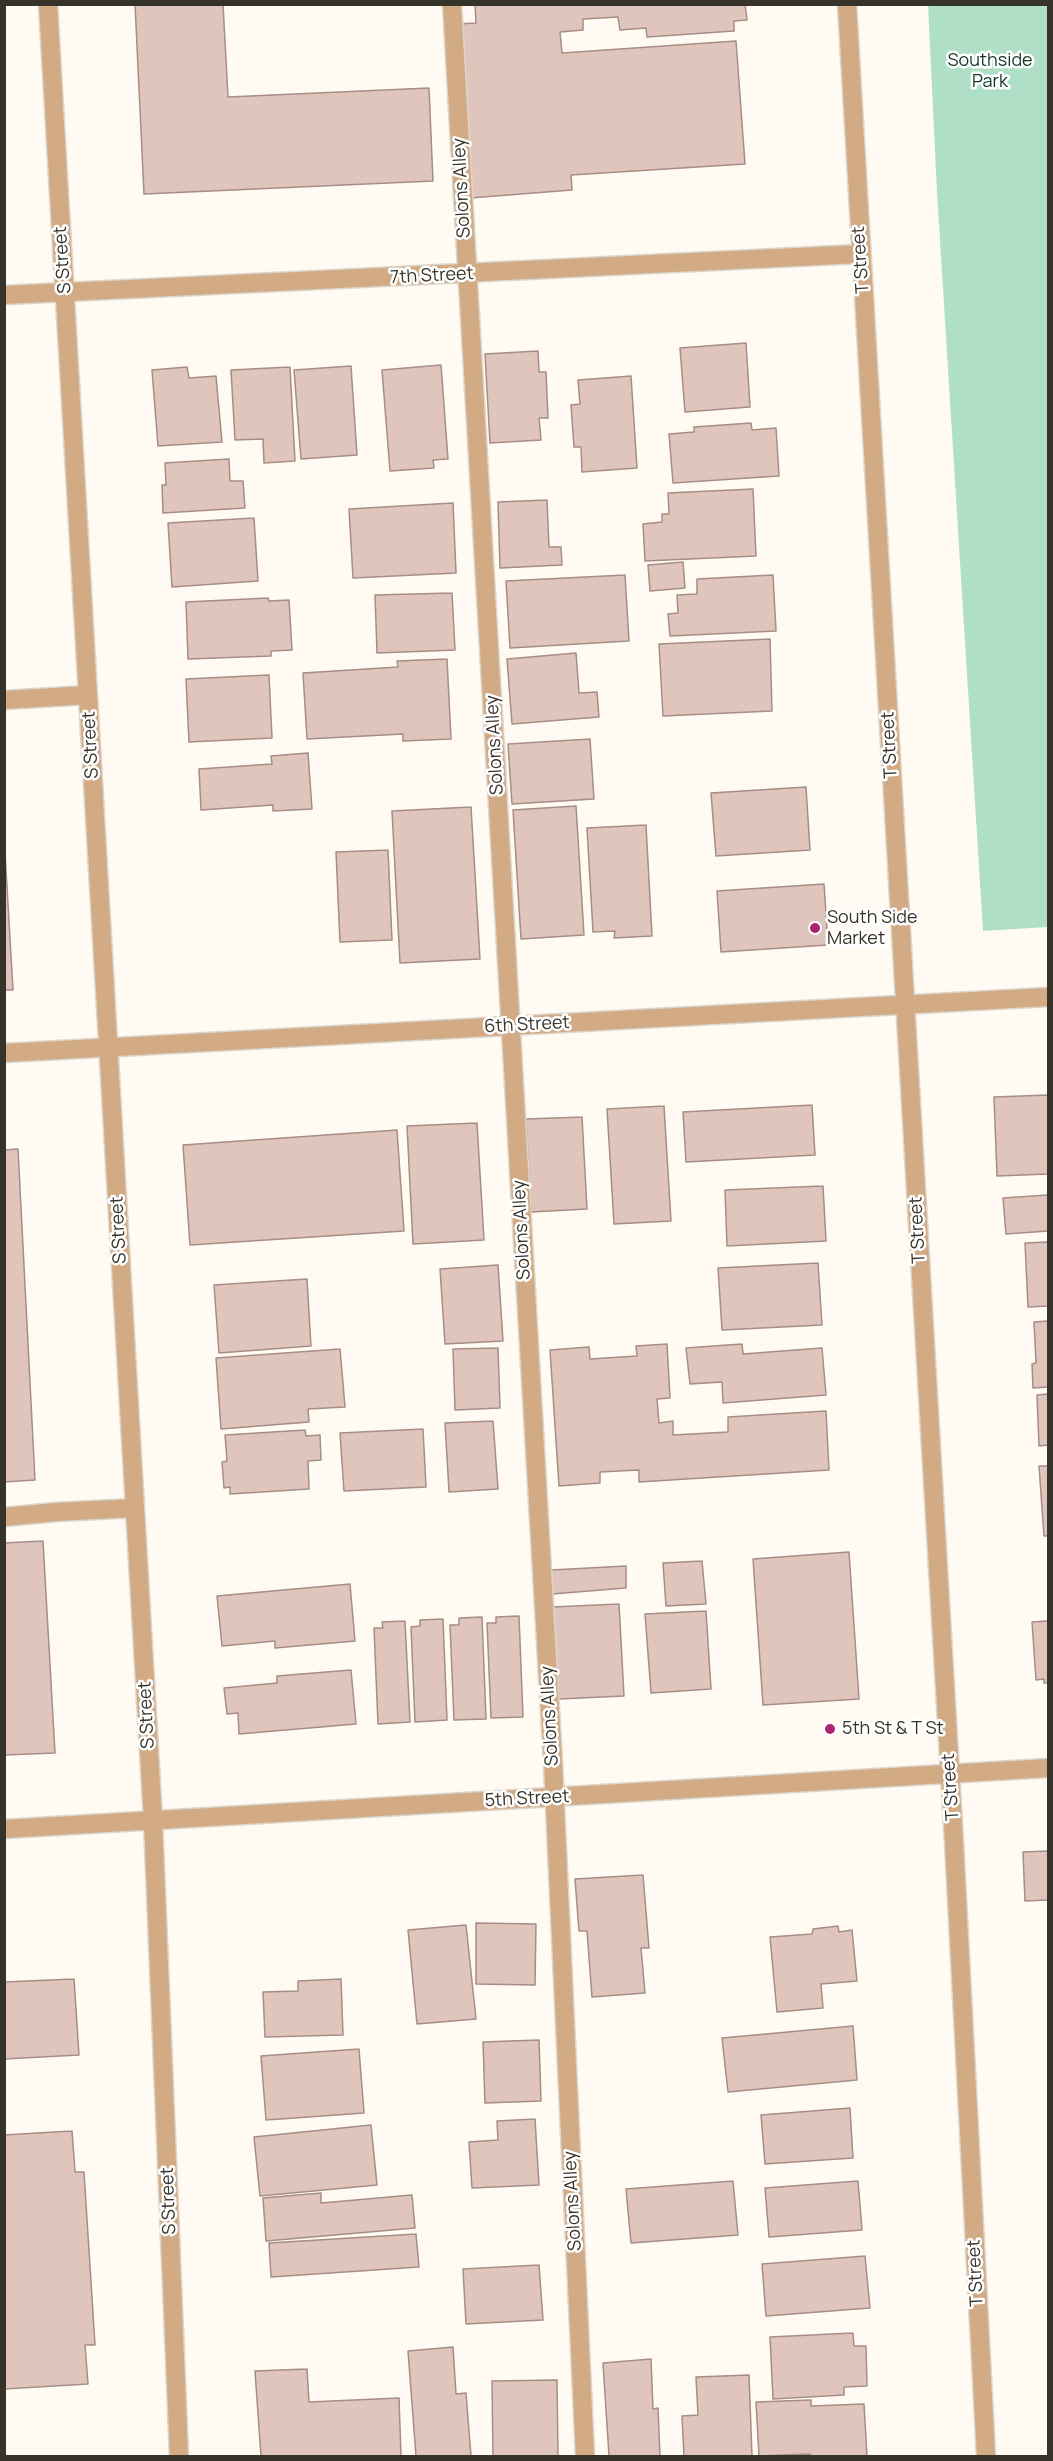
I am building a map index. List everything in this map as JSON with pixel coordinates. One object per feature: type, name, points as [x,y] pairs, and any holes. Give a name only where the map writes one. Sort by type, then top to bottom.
[{"type":"street","name":"S Street","points":[[48,4],[153,1820],[179,2457]]},
{"type":"street","name":"Solons Alley","points":[[452,4],[555,1797],[585,2457]]},
{"type":"street","name":"T Street","points":[[847,4],[950,1774],[986,2457]]},
{"type":"street","name":"7th Street","points":[[4,295],[860,254]]},
{"type":"street","points":[[4,700],[88,695]]},
{"type":"street","name":"6th Street","points":[[4,1053],[1048,997]]},
{"type":"street","points":[[4,1517],[135,1508]]},
{"type":"street","name":"5th Street","points":[[4,1828],[1048,1768]]},
{"type":"green space","name":"Southside Park","points":[[928,5],[1048,5],[1048,927],[983,931],[937,192]]},
{"type":"building","points":[[135,4],[223,4],[228,97],[429,88],[433,181],[144,194]]},
{"type":"building","points":[[475,4],[745,4],[747,20],[734,21],[734,31],[647,37],[646,28],[620,30],[618,17],[583,19],[583,30],[560,32],[562,53],[736,41],[745,164],[571,175],[572,190],[470,198],[458,24],[476,23]]},
{"type":"building","points":[[746,343],[750,407],[685,412],[680,348]]},
{"type":"building","points":[[538,351],[539,372],[546,372],[548,418],[539,418],[541,440],[490,443],[485,354]]},
{"type":"building","points":[[441,365],[448,459],[433,460],[434,468],[390,471],[382,370]]},
{"type":"building","points":[[351,366],[357,455],[301,459],[294,370]]},
{"type":"building","points":[[187,367],[189,378],[216,376],[222,442],[158,446],[152,370]]},
{"type":"building","points":[[290,367],[295,461],[264,463],[263,439],[235,440],[231,370]]},
{"type":"building","points":[[631,376],[637,468],[582,472],[581,447],[574,447],[571,405],[580,404],[578,380]]},
{"type":"building","points":[[751,423],[752,430],[776,428],[779,476],[673,483],[669,434],[694,432],[694,427]]},
{"type":"building","points":[[229,459],[230,481],[243,481],[245,508],[163,513],[162,485],[166,485],[165,463]]},
{"type":"building","points":[[753,489],[756,556],[645,561],[643,524],[662,522],[662,514],[669,514],[668,493]]},
{"type":"building","points":[[547,500],[549,547],[561,547],[562,565],[500,568],[498,502]]},
{"type":"building","points":[[453,503],[456,573],[353,578],[349,509]]},
{"type":"building","points":[[254,518],[258,581],[172,587],[168,523]]},
{"type":"building","points":[[683,562],[685,588],[650,591],[648,565]]},
{"type":"building","points":[[625,575],[629,641],[510,648],[506,581]]},
{"type":"building","points":[[773,575],[776,631],[670,636],[668,614],[678,613],[677,595],[697,594],[697,579]]},
{"type":"building","points":[[452,593],[455,650],[377,653],[375,595]]},
{"type":"building","points":[[268,598],[269,601],[289,600],[292,650],[271,651],[271,656],[188,659],[186,602]]},
{"type":"building","points":[[770,639],[772,711],[663,716],[659,644]]},
{"type":"building","points":[[576,653],[579,693],[597,692],[599,717],[512,724],[507,659]]},
{"type":"building","points":[[447,659],[451,739],[403,741],[403,734],[307,739],[303,673],[398,667],[397,661]]},
{"type":"building","points":[[269,675],[272,738],[189,742],[186,679]]},
{"type":"building","points":[[590,739],[594,799],[512,804],[508,744]]},
{"type":"building","points":[[308,753],[312,809],[273,811],[273,805],[201,810],[199,769],[272,764],[271,756]]},
{"type":"building","points":[[806,787],[810,850],[716,856],[711,793]]},
{"type":"building","points":[[576,806],[584,935],[521,939],[513,810]]},
{"type":"building","points":[[471,807],[480,959],[400,963],[392,811]]},
{"type":"building","points":[[646,825],[652,936],[614,938],[615,931],[593,932],[587,828]]},
{"type":"building","points":[[4,835],[13,990],[4,990]]},
{"type":"building","points":[[388,850],[392,940],[340,942],[336,852]]},
{"type":"building","points":[[824,884],[828,945],[721,952],[717,891]]},
{"type":"building","points":[[1048,1095],[1048,1174],[997,1176],[994,1097]]},
{"type":"building","points":[[812,1105],[815,1155],[686,1162],[683,1112]]},
{"type":"building","points":[[664,1106],[671,1221],[614,1224],[607,1109]]},
{"type":"building","points":[[582,1117],[587,1209],[531,1212],[526,1119]]},
{"type":"building","points":[[477,1123],[484,1240],[413,1244],[407,1126]]},
{"type":"building","points":[[397,1130],[404,1231],[190,1245],[183,1145]]},
{"type":"building","points":[[18,1149],[35,1480],[4,1482],[4,1150]]},
{"type":"building","points":[[823,1186],[826,1241],[727,1246],[725,1190]]},
{"type":"building","points":[[1048,1195],[1048,1231],[1006,1234],[1003,1198]]},
{"type":"building","points":[[1048,1242],[1048,1306],[1028,1307],[1025,1243]]},
{"type":"building","points":[[818,1263],[822,1325],[722,1330],[718,1268]]},
{"type":"building","points":[[498,1265],[503,1341],[445,1344],[440,1269]]},
{"type":"building","points":[[307,1279],[311,1346],[219,1353],[214,1285]]},
{"type":"building","points":[[1048,1321],[1048,1387],[1033,1388],[1032,1364],[1036,1363],[1034,1322]]},
{"type":"building","points":[[667,1344],[670,1398],[657,1399],[659,1423],[673,1421],[673,1435],[728,1432],[728,1417],[826,1411],[829,1470],[639,1482],[639,1470],[600,1472],[600,1483],[559,1486],[550,1350],[589,1347],[590,1359],[637,1356],[636,1346]]},
{"type":"building","points":[[742,1344],[743,1354],[822,1348],[826,1395],[723,1403],[722,1382],[690,1384],[686,1348]]},
{"type":"building","points":[[498,1348],[500,1408],[455,1410],[453,1349]]},
{"type":"building","points":[[340,1349],[345,1407],[308,1409],[309,1422],[221,1429],[216,1358]]},
{"type":"building","points":[[1048,1394],[1048,1445],[1039,1446],[1037,1395]]},
{"type":"building","points":[[493,1421],[498,1489],[449,1492],[445,1423]]},
{"type":"building","points":[[423,1429],[426,1487],[344,1491],[340,1433]]},
{"type":"building","points":[[305,1430],[306,1436],[320,1435],[321,1460],[308,1461],[309,1489],[230,1494],[230,1487],[224,1488],[222,1462],[227,1461],[225,1435]]},
{"type":"building","points":[[1039,1466],[1048,1466],[1048,1536],[1044,1536]]},
{"type":"building","points":[[43,1541],[55,1753],[4,1755],[4,1543]]},
{"type":"building","points":[[849,1552],[859,1699],[763,1705],[753,1559]]},
{"type":"building","points":[[702,1561],[706,1604],[666,1606],[663,1563]]},
{"type":"building","points":[[626,1566],[626,1588],[552,1594],[551,1570]]},
{"type":"building","points":[[350,1584],[355,1641],[275,1648],[275,1641],[222,1646],[217,1596]]},
{"type":"building","points":[[619,1604],[624,1696],[559,1699],[553,1607]]},
{"type":"building","points":[[706,1611],[711,1689],[651,1693],[645,1614]]},
{"type":"building","points":[[519,1616],[523,1717],[491,1718],[487,1623],[496,1623],[496,1617]]},
{"type":"building","points":[[482,1617],[486,1719],[454,1720],[450,1625],[459,1625],[459,1618]]},
{"type":"building","points":[[443,1619],[447,1720],[415,1722],[411,1627],[420,1626],[420,1620]]},
{"type":"building","points":[[405,1621],[410,1722],[378,1724],[374,1628],[383,1628],[382,1622]]},
{"type":"building","points":[[1048,1621],[1048,1683],[1044,1683],[1044,1679],[1036,1680],[1032,1622]]},
{"type":"building","points":[[351,1670],[356,1724],[239,1734],[238,1713],[227,1714],[224,1688],[277,1683],[277,1676]]},
{"type":"building","points":[[1048,1851],[1048,1900],[1025,1901],[1023,1852]]},
{"type":"building","points":[[643,1875],[649,1948],[641,1948],[645,1993],[592,1997],[587,1931],[579,1931],[575,1879]]},
{"type":"building","points":[[476,1923],[536,1924],[535,1985],[476,1984]]},
{"type":"building","points":[[466,1925],[476,2019],[417,2024],[408,1930]]},
{"type":"building","points":[[838,1926],[839,1932],[852,1930],[857,1981],[821,1984],[823,2008],[777,2012],[770,1937],[812,1934],[813,1929]]},
{"type":"building","points":[[74,1979],[79,2055],[4,2059],[4,1982]]},
{"type":"building","points":[[341,1979],[343,2035],[265,2037],[263,1992],[298,1991],[298,1981]]},
{"type":"building","points":[[853,2026],[857,2080],[728,2092],[722,2038]]},
{"type":"building","points":[[539,2040],[541,2101],[485,2103],[483,2042]]},
{"type":"building","points":[[359,2049],[364,2113],[266,2120],[261,2056]]},
{"type":"building","points":[[850,2108],[853,2158],[765,2164],[761,2115]]},
{"type":"building","points":[[535,2119],[539,2185],[472,2188],[469,2142],[498,2140],[497,2121]]},
{"type":"building","points":[[371,2125],[377,2185],[260,2196],[254,2137]]},
{"type":"building","points":[[72,2131],[75,2172],[84,2172],[95,2345],[85,2345],[88,2384],[4,2389],[4,2135]]},
{"type":"building","points":[[733,2181],[738,2235],[631,2243],[626,2189]]},
{"type":"building","points":[[858,2181],[862,2230],[769,2237],[765,2188]]},
{"type":"building","points":[[321,2193],[321,2203],[412,2195],[415,2228],[266,2241],[263,2198]]},
{"type":"building","points":[[416,2234],[419,2267],[271,2277],[269,2243]]},
{"type":"building","points":[[865,2256],[870,2308],[766,2316],[762,2264]]},
{"type":"building","points":[[539,2265],[543,2320],[466,2324],[463,2269]]},
{"type":"building","points":[[853,2333],[854,2346],[866,2346],[867,2386],[844,2387],[844,2395],[773,2399],[770,2337]]},
{"type":"building","points":[[453,2347],[456,2394],[466,2393],[471,2456],[416,2456],[408,2351]]},
{"type":"building","points":[[651,2359],[653,2409],[658,2408],[660,2456],[609,2456],[603,2363]]},
{"type":"building","points":[[307,2369],[309,2402],[399,2398],[401,2456],[261,2456],[255,2371]]},
{"type":"building","points":[[749,2375],[752,2456],[684,2456],[682,2416],[698,2415],[696,2377]]},
{"type":"building","points":[[557,2380],[558,2456],[493,2456],[492,2381]]},
{"type":"building","points":[[811,2400],[811,2406],[864,2404],[867,2456],[810,2456],[810,2454],[759,2456],[756,2402]]},
{"type":"place","name":"South Side Market","points":[[815,928]]},
{"type":"place","name":"5th St & T St","points":[[830,1729]]}]
